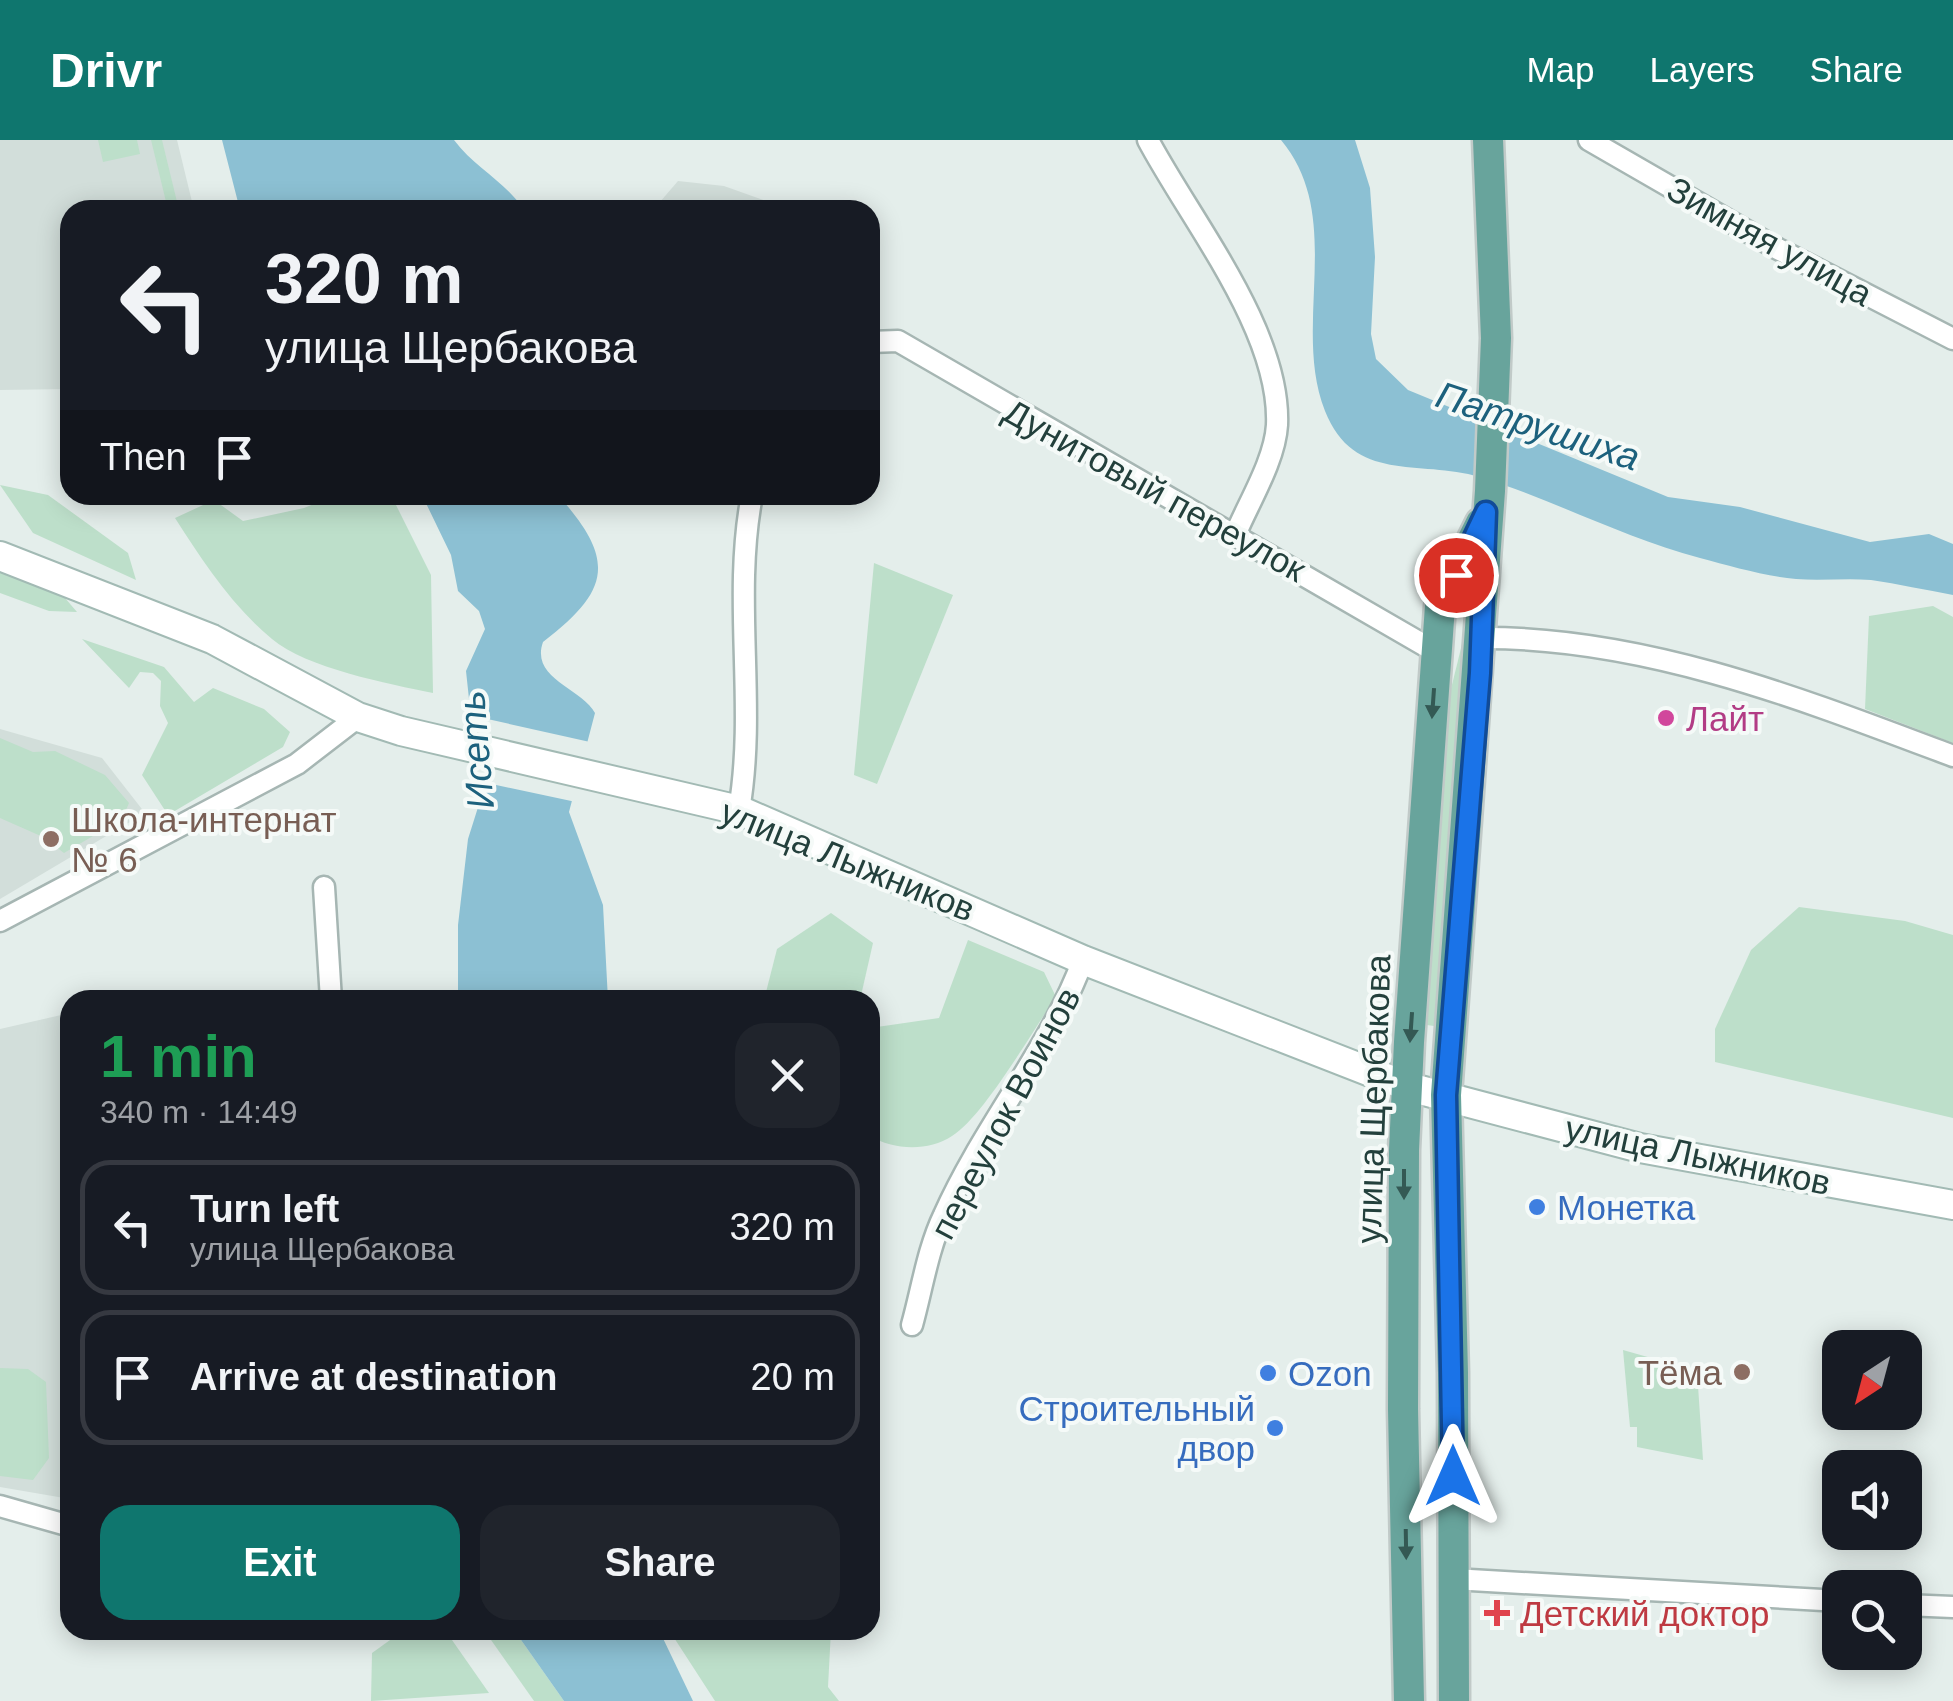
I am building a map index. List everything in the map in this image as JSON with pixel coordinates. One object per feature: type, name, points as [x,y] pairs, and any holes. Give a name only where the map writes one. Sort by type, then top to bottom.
[{"type":"main road","name":"улица Щербакова","points":[[1454,1701],[1453,1373],[1446,1095],[1481,638],[1496,338],[1488,140]]},
{"type":"main road","name":"улица Щербакова","points":[[1409,1701],[1403,1408],[1404,1150],[1436,652],[1440,606],[1488,501]]},
{"type":"street","points":[[1148,140],[1254,328],[1272,380],[1277,428],[1236,533]]},
{"type":"street","name":"Зимняя улица","points":[[1589,140],[1778,249],[1953,339]]},
{"type":"street","name":"Дунитовый переулок","points":[[880,342],[898,342],[1030,421],[1236,533],[1436,652]]},
{"type":"street","points":[[739,810],[745,726],[742,548],[750,505]]},
{"type":"street","name":"улица Лыжников","points":[[0,556],[226,645],[358,716],[739,810],[838,849],[1083,960],[1409,1087],[1640,1148],[1953,1205]]},
{"type":"street","points":[[1481,638],[1580,647],[1671,662],[1774,689],[1953,756]]},
{"type":"street","points":[[0,922],[297,764],[358,716]]},
{"type":"street","points":[[324,886],[330,990]]},
{"type":"street","name":"переулок Воинов","points":[[912,1325],[942,1217],[1028,1061],[1067,1002],[1083,960]]},
{"type":"street","points":[[0,1506],[60,1523]]},
{"type":"street","points":[[1452,1580],[1822,1600]]},
{"type":"street","points":[[1922,1605],[1953,1607]]},
{"type":"shaded area","points":[[0,140],[177,140],[192,200],[60,200],[60,389],[0,390]]},
{"type":"shaded area","points":[[678,181],[724,186],[763,200],[662,200]]},
{"type":"shaded area","name":"Школа-интернат № 6","points":[[0,729],[102,758],[145,813],[0,899]]},
{"type":"shaded area","points":[[60,1015],[60,1497],[0,1487],[0,1029]]},
{"type":"green space","points":[[98,140],[137,140],[140,154],[103,162]]},
{"type":"green space","points":[[151,140],[162,140],[177,200],[166,200]]},
{"type":"green space","points":[[0,485],[48,495],[128,553],[136,580],[33,533]]},
{"type":"green space","points":[[203,505],[221,505],[243,521],[304,508],[396,505],[431,575],[433,693],[349,674],[305,658],[272,639],[231,597],[175,518]]},
{"type":"green space","points":[[874,563],[953,595],[877,784],[854,775]]},
{"type":"green space","points":[[0,572],[65,598],[77,612],[49,611],[0,593]]},
{"type":"green space","points":[[1933,606],[1953,617],[1953,743],[1865,709],[1869,616]]},
{"type":"green space","points":[[1464,636],[1434,1026],[1427,1025],[1448,701]]},
{"type":"green space","points":[[82,639],[164,667],[194,702],[213,688],[264,709],[290,732],[283,747],[168,815],[142,775],[168,723],[160,706],[161,681],[153,673],[140,672],[129,688]]},
{"type":"green space","name":"Школа-интернат № 6","points":[[0,738],[33,752],[55,751],[105,775],[129,803],[122,819],[64,853],[43,837],[0,818]]},
{"type":"green space","points":[[1799,907],[1905,921],[1953,935],[1953,1118],[1715,1062],[1715,1029],[1751,950]]},
{"type":"green space","points":[[831,913],[873,943],[862,990],[767,990],[777,949]]},
{"type":"green space","points":[[968,940],[1044,972],[1056,997],[993,1092],[965,1126],[943,1141],[922,1147],[880,1141],[880,1027],[939,1018]]},
{"type":"green space","points":[[1623,1350],[1697,1371],[1703,1460],[1637,1447],[1637,1427],[1630,1427]]},
{"type":"green space","points":[[0,1368],[28,1369],[46,1382],[49,1458],[33,1480],[0,1476]]},
{"type":"green space","points":[[390,1640],[452,1640],[489,1693],[371,1701],[372,1653]]},
{"type":"green space","points":[[491,1640],[521,1640],[564,1701],[534,1701]]},
{"type":"green space","points":[[675,1640],[830,1640],[828,1687],[839,1701],[715,1701]]},
{"type":"water","points":[[222,140],[454,140],[516,200],[237,200]]},
{"type":"water","points":[[1281,140],[1355,140],[1370,188],[1375,257],[1371,334],[1376,359],[1408,390],[1668,497],[1740,507],[1870,542],[1929,534],[1953,544],[1953,595],[1871,580],[1796,579],[1747,570],[1644,540],[1480,477],[1390,465],[1353,450],[1337,434],[1325,411],[1316,378],[1315,237],[1311,203],[1300,171]]},
{"type":"water","name":"Исеть","points":[[427,505],[566,505],[590,538],[597,556],[593,590],[566,623],[543,642],[541,655],[550,674],[595,713],[569,812],[603,905],[607,990],[458,990],[458,925],[468,839],[480,801],[466,671],[485,629],[479,611],[458,591],[451,555]]},
{"type":"water","points":[[521,1640],[664,1640],[693,1701],[564,1701]]},
{"type":"pier","points":[[465,714],[590,742],[576,802],[473,780]]},
{"type":"place","name":"Лайт","points":[[1666,718]]},
{"type":"place","name":"Школа-интернат № 6","points":[[51,839]]},
{"type":"place","name":"Монетка","points":[[1537,1207]]},
{"type":"place","name":"Тёма","points":[[1742,1372]]},
{"type":"place","name":"Ozon","points":[[1268,1373]]},
{"type":"place","name":"Строительный двор","points":[[1275,1428]]},
{"type":"place","name":"Детский доктор","points":[[1497,1613]]},
{"type":"route","points":[[1453,1476],[1446,1095],[1480,673],[1486,512],[1456,575]]},
{"type":"water label","name":"Патрушиха","points":[[1538,426]]}]
